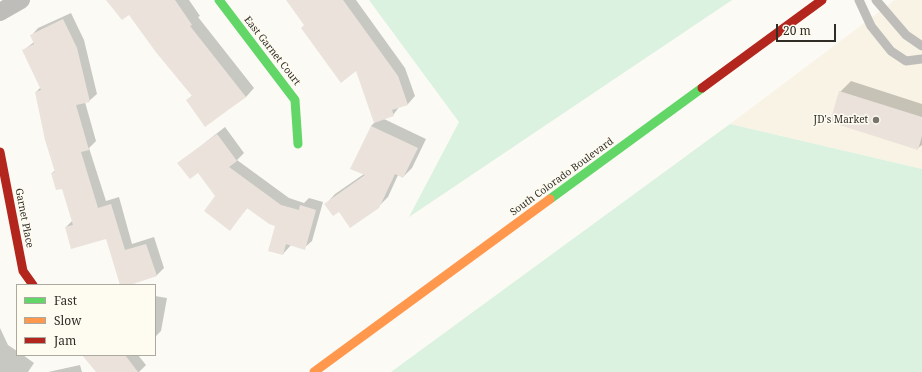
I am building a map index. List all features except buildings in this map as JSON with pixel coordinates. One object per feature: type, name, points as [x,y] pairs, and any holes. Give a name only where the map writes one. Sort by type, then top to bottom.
[{"type":"main road","name":"East Garnet Court","points":[[219,0],[295,100],[298,144]]},
{"type":"main road","name":"South Colorado Boulevard","points":[[314,372],[822,0]]},
{"type":"main road","name":"Garnet Place","points":[[0,152],[23,271],[32,284]]},
{"type":"street","points":[[0,12],[21,0]]},
{"type":"lane","points":[[860,0],[871,26],[891,51],[906,61],[922,59]]},
{"type":"lane","points":[[876,0],[906,35],[922,46]]},
{"type":"shaded area","points":[[895,0],[922,0],[922,169],[730,124]]},
{"type":"green space","points":[[369,0],[732,0],[409,217],[459,122]]},
{"type":"green space","points":[[730,124],[922,169],[922,372],[391,372]]},
{"type":"traffic: fast","points":[[219,0],[295,100],[298,144]]},
{"type":"traffic: fast","points":[[550,199],[702,88]]},
{"type":"traffic: slow","points":[[314,372],[550,199]]},
{"type":"traffic: jam","points":[[702,88],[822,0]]},
{"type":"traffic: jam","points":[[0,152],[23,271],[32,284]]},
{"type":"place","name":"JD's Market","points":[[876,120]]}]
